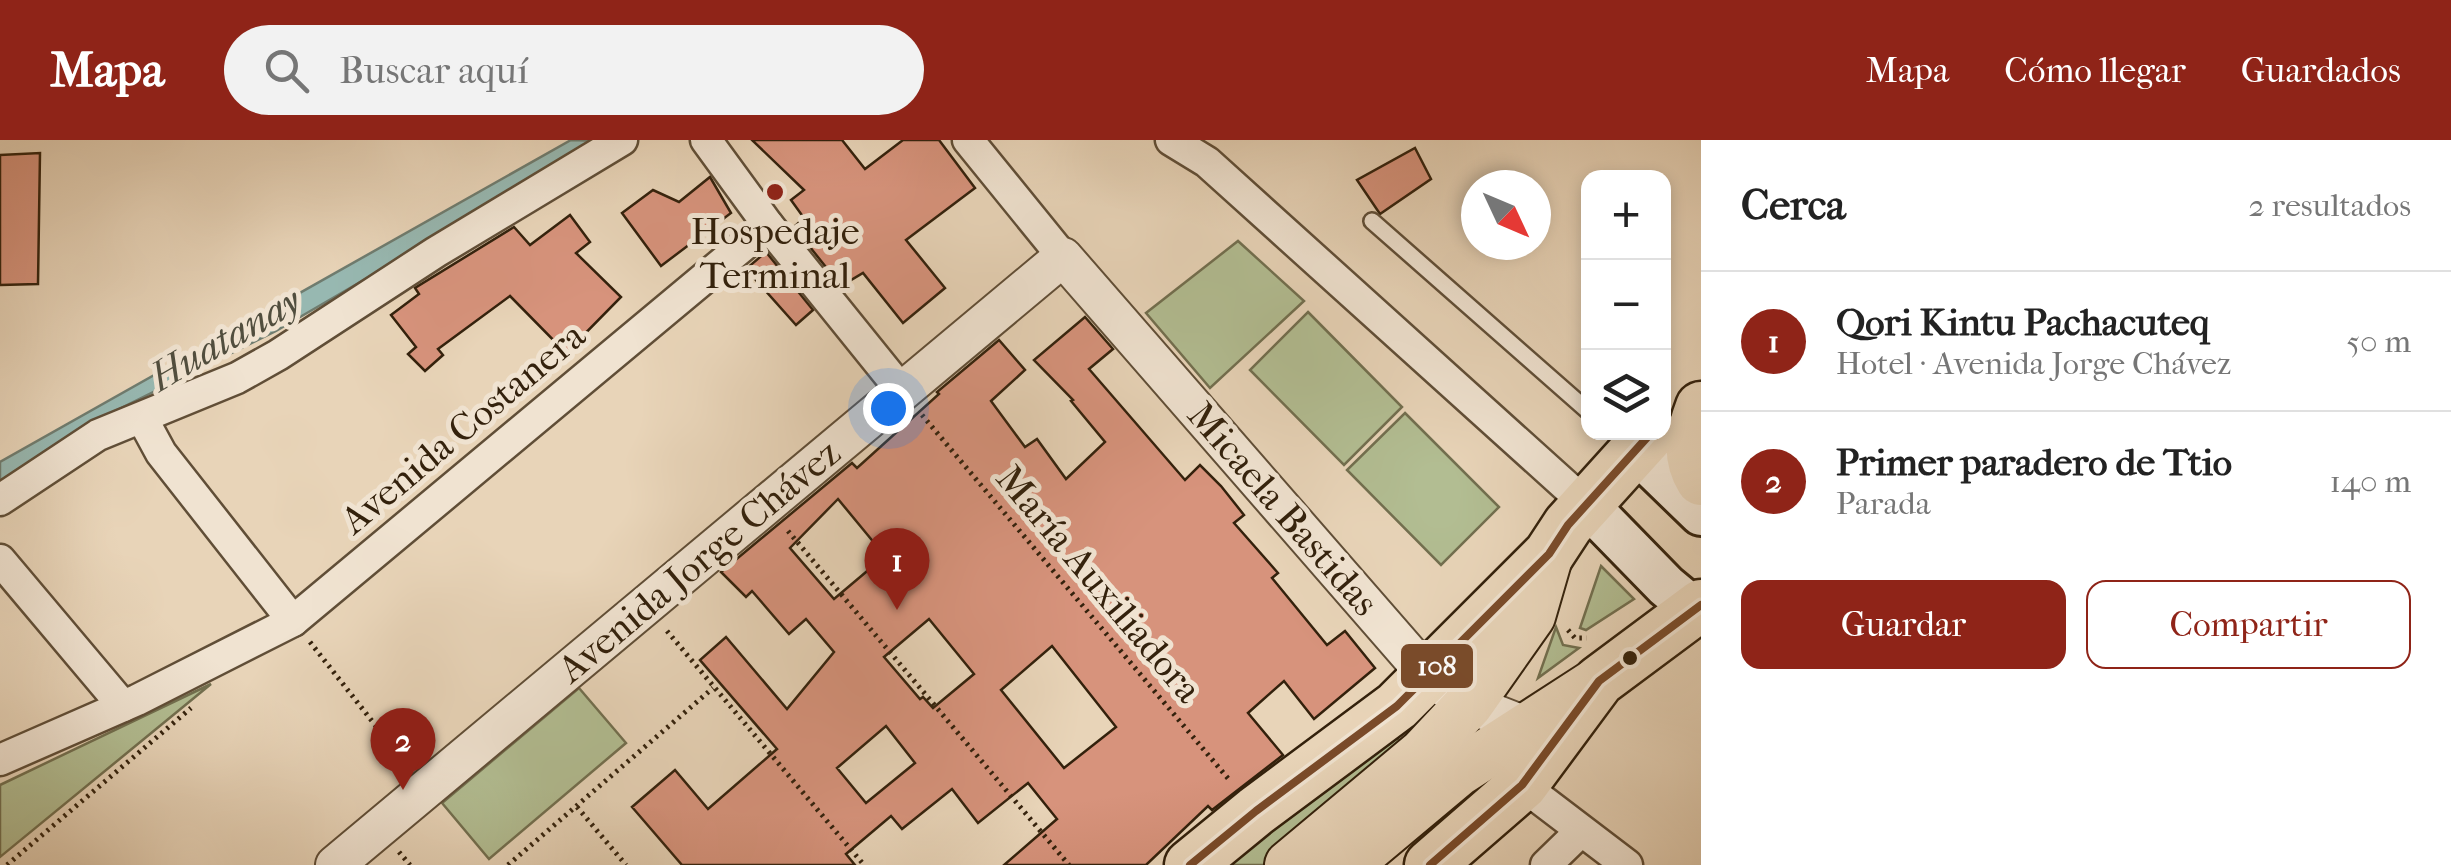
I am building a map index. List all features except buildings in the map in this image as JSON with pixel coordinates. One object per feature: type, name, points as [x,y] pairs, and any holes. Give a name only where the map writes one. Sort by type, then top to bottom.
[{"type":"highway","points":[[1671,408],[1701,376]]},
{"type":"highway","points":[[1701,407],[1690,441],[1694,467],[1701,480]]},
{"type":"highway","points":[[1190,865],[1256,810],[1397,706],[1549,554],[1641,440]]},
{"type":"highway","points":[[1450,859],[1522,785],[1589,665],[1699,610]]},
{"type":"main road","points":[[1647,440],[1701,514]]},
{"type":"main road","points":[[1586,504],[1666,586],[1699,610]]},
{"type":"main road","points":[[1289,865],[1423,752],[1469,704],[1531,616],[1549,554]]},
{"type":"main road","points":[[1347,865],[1458,772],[1528,727],[1589,665]]},
{"type":"street","points":[[0,500],[98,435],[237,378],[278,356],[436,252],[622,140]]},
{"type":"street","points":[[706,140],[902,391]]},
{"type":"street","points":[[968,140],[1062,257]]},
{"type":"street","points":[[1171,140],[1207,162],[1586,504]]},
{"type":"street","name":"Avenida Costanera","points":[[0,760],[123,706],[293,621],[768,224]]},
{"type":"street","name":"Avenida Jorge Chávez","points":[[335,865],[1062,257]]},
{"type":"street","name":"Micaela Bastidas","points":[[1062,257],[1428,676],[1469,704],[1528,727]]},
{"type":"street","points":[[142,418],[162,453],[293,621]]},
{"type":"street","points":[[0,560],[123,706]]},
{"type":"street","points":[[1522,785],[1627,865]]},
{"type":"street","points":[[1546,865],[1582,831]]},
{"type":"lane","points":[[1372,221],[1581,405]]},
{"type":"path","name":"María Auxiliadora","points":[[902,391],[1098,628],[1256,810]]},
{"type":"path","points":[[766,505],[1070,865]]},
{"type":"path","points":[[646,606],[864,865]]},
{"type":"path","points":[[293,621],[426,789]]},
{"type":"path","points":[[1566,624],[1575,638],[1593,639],[1589,665]]},
{"type":"path","points":[[508,865],[713,688]]},
{"type":"path","points":[[7,865],[203,698]]},
{"type":"path","points":[[577,807],[626,865]]},
{"type":"green space","points":[[1238,241],[1304,301],[1210,388],[1146,313]]},
{"type":"green space","points":[[1308,312],[1402,407],[1344,465],[1250,370]]},
{"type":"green space","points":[[1405,413],[1499,507],[1441,565],[1347,470]]},
{"type":"green space","points":[[1601,566],[1634,599],[1586,630],[1580,628]]},
{"type":"green space","points":[[1556,627],[1563,645],[1579,648],[1538,678]]},
{"type":"green space","points":[[211,684],[0,857],[0,785]]},
{"type":"green space","points":[[579,688],[626,743],[489,859],[442,803]]},
{"type":"green space","points":[[1383,720],[1408,751],[1272,865],[1212,865]]},
{"type":"water","name":"Huatanay","points":[[571,140],[603,141],[276,331],[103,417],[0,481],[0,462]]},
{"type":"transit line","name":"108","points":[[1190,865],[1397,706],[1549,554],[1568,525],[1645,440]]},
{"type":"transit line","name":"108","points":[[1430,865],[1522,785],[1599,681],[1701,605]]},
{"type":"place","name":"Hospedaje Terminal","points":[[775,192]]},
{"type":"place","name":"Qori Kintu Pachacuteq","points":[[897,610]]},
{"type":"place","name":"Primer paradero de Ttio","points":[[403,790]]}]
